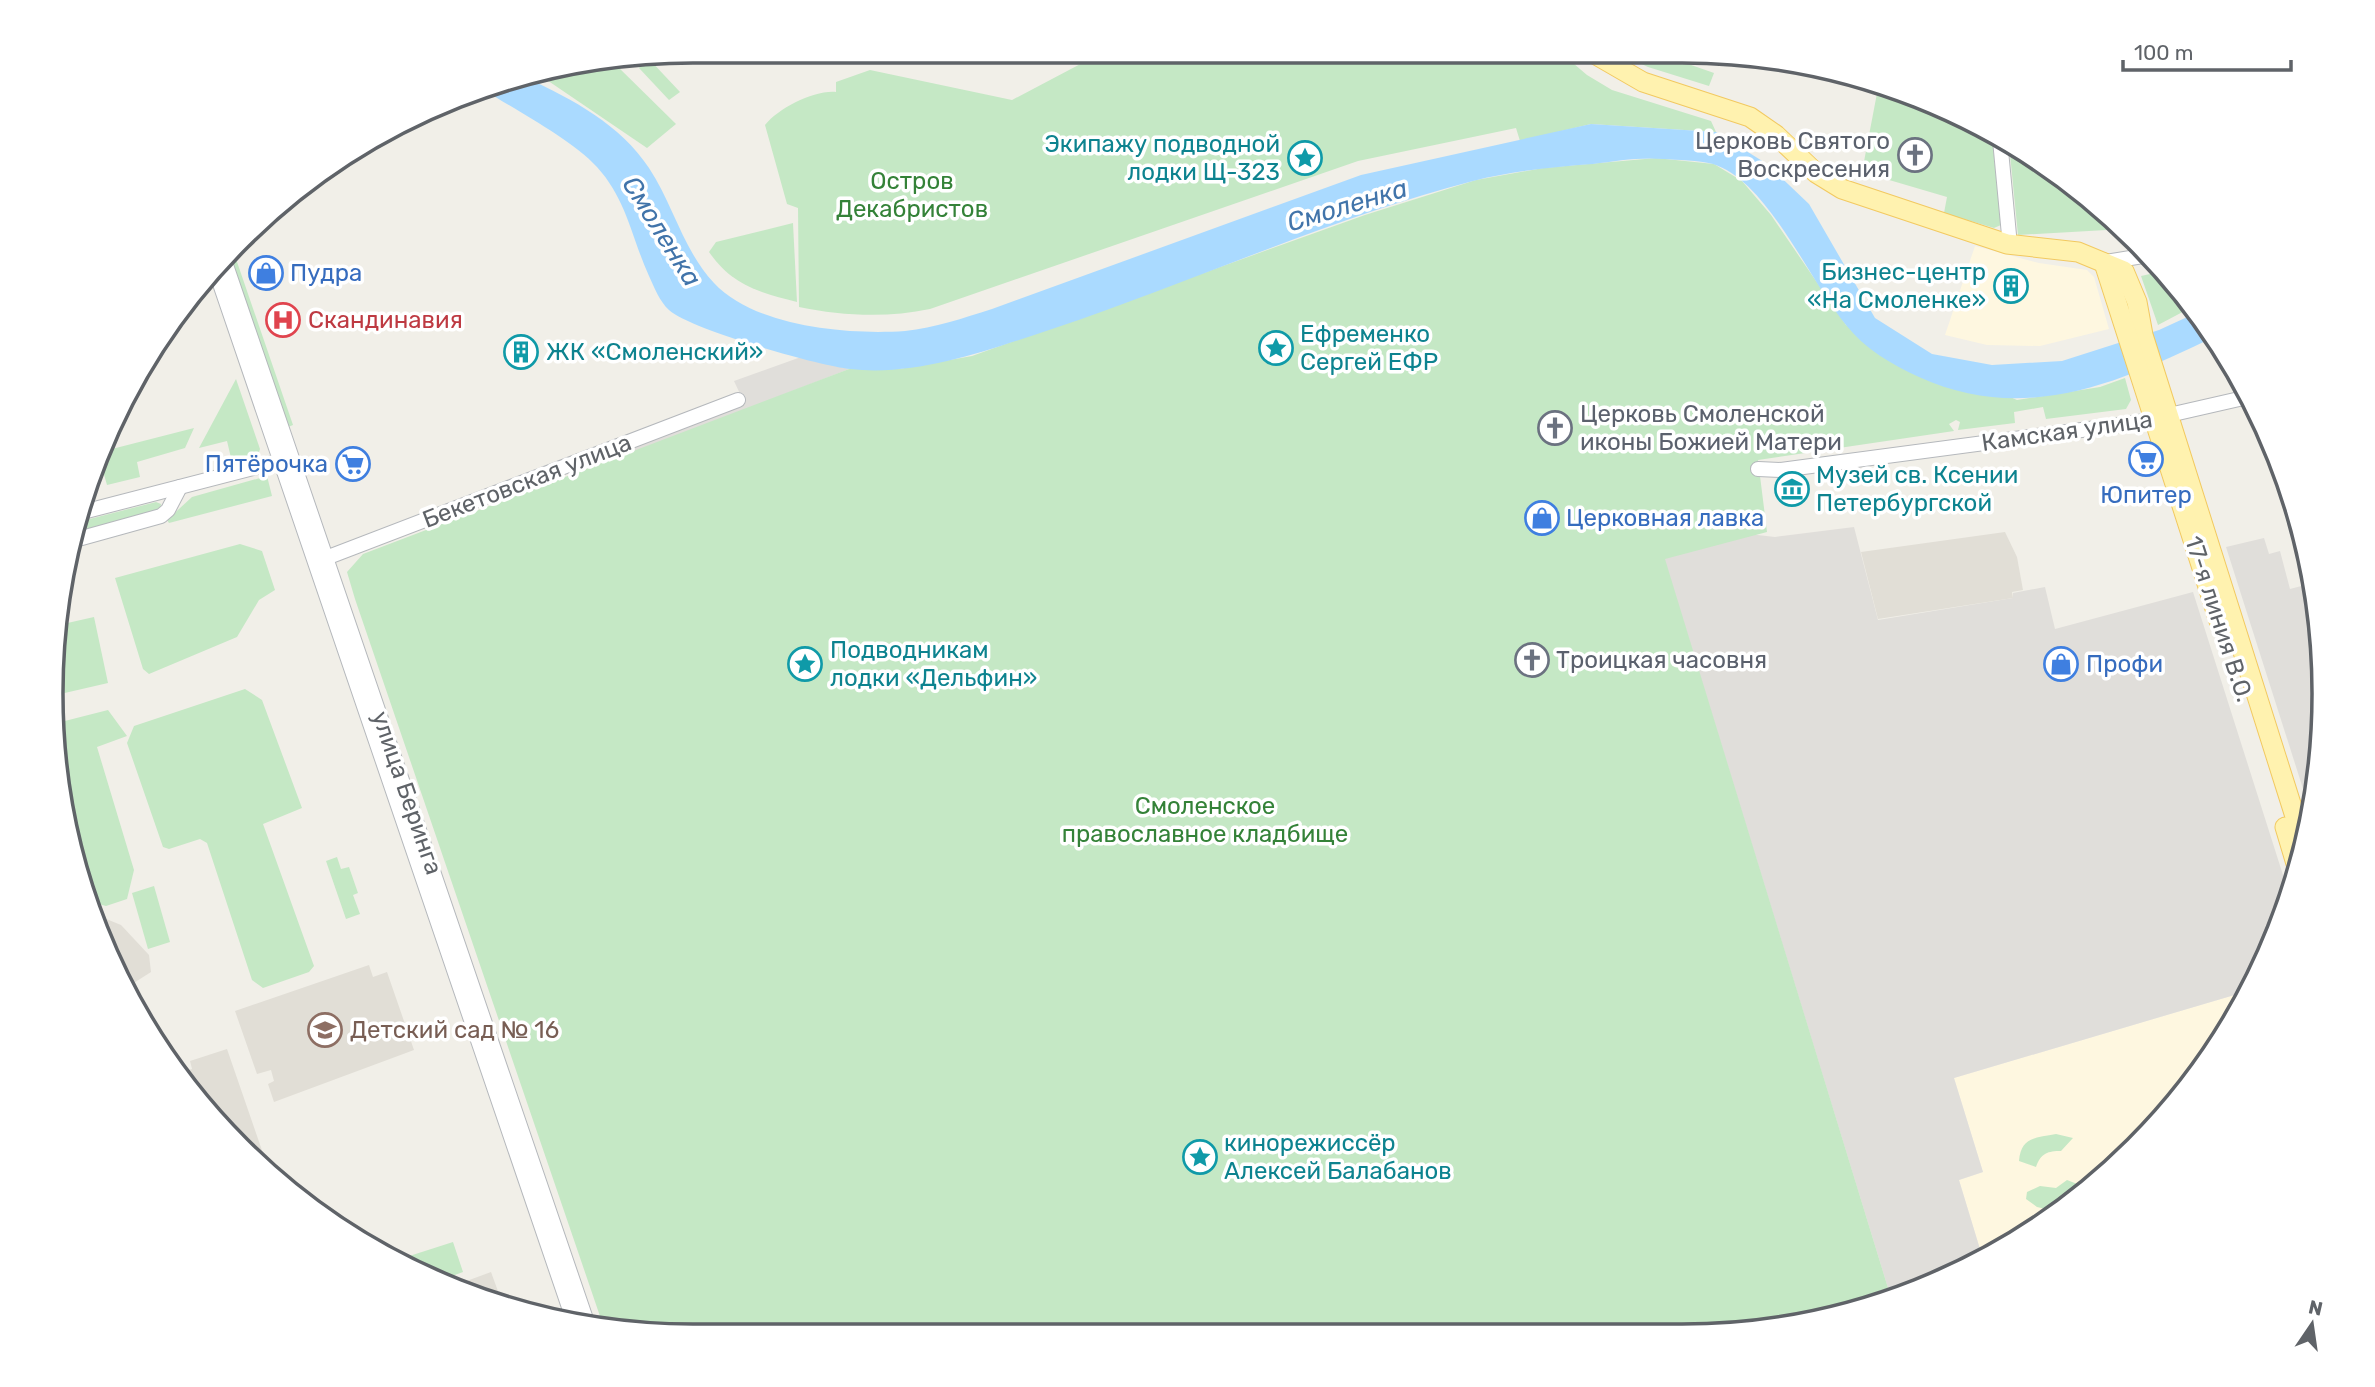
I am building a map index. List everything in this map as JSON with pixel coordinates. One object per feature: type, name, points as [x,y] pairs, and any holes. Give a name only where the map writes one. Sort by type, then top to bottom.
[{"type":"main road","points":[[1610,63],[1643,82],[1750,117],[1776,135],[1816,173],[1842,189],[2007,244],[2078,252],[2104,263],[2135,338],[2298,827]]},
{"type":"main road","name":"17-я линия В.О.","points":[[2162,417],[2292,851]]},
{"type":"street","points":[[2001,149],[2009,235],[2007,244]]},
{"type":"street","points":[[2104,263],[2136,257]]},
{"type":"street","name":"улица Беринга","points":[[227,269],[286,459]]},
{"type":"street","name":"улица Беринга","points":[[218,279],[286,459],[584,1314]]},
{"type":"street","name":"Камская улица","points":[[1758,470],[1781,470],[2162,417],[2239,399]]},
{"type":"street","name":"Бекетовская улица","points":[[321,560],[738,400]]},
{"type":"street","points":[[90,510],[286,459]]},
{"type":"street","points":[[82,538],[161,516],[168,510],[180,487]]},
{"type":"street","name":"улица Беринга","points":[[321,560],[571,1312]]},
{"type":"shaded area","points":[[1975,246],[2039,263],[2087,270],[2094,277],[2109,329],[2040,346],[1987,345],[1945,335]]},
{"type":"shaded area","points":[[801,357],[849,369],[632,454],[627,442],[742,398],[734,381]]},
{"type":"shaded area","points":[[1854,527],[1878,620],[2013,598],[2013,593],[2045,587],[2055,629],[2193,592],[2284,879],[2264,935],[2235,995],[1954,1078],[1983,1172],[1959,1180],[1980,1249],[1923,1276],[1888,1288],[1664,558],[1749,534],[1775,537]]},
{"type":"shaded area","points":[[2005,532],[2017,557],[2023,590],[2012,592],[2013,598],[1878,619],[1861,552]]},
{"type":"shaded area","points":[[2264,538],[2269,554],[2280,551],[2290,589],[2303,586],[2311,652],[2312,694],[2311,735],[2304,792],[2226,547]]},
{"type":"shaded area","points":[[105,918],[121,925],[149,955],[151,972],[134,983]]},
{"type":"shaded area","name":"Детский сад № 16","points":[[369,965],[373,977],[387,972],[414,1050],[274,1102],[268,1084],[274,1081],[271,1070],[257,1074],[235,1011]]},
{"type":"shaded area","points":[[2235,995],[2206,1044],[2182,1077],[2127,1139],[2065,1194],[2032,1218],[1980,1249],[1959,1180],[1983,1172],[1954,1078]]},
{"type":"shaded area","points":[[227,1049],[263,1154],[219,1109],[193,1077],[188,1070],[192,1069],[190,1061]]},
{"type":"shaded area","points":[[491,1272],[499,1293],[491,1291],[466,1281]]},
{"type":"green space","name":"Остров Декабристов","points":[[1082,63],[1573,63],[1612,90],[1711,121],[1716,132],[1591,124],[1520,141],[1516,128],[1358,161],[930,309],[865,315],[799,307],[798,208],[787,204],[765,125],[771,119],[808,97],[836,92],[836,82],[870,70],[1012,100]]},
{"type":"green space","points":[[1639,63],[1686,63],[1714,73],[1709,86]]},
{"type":"green space","points":[[654,64],[680,92],[669,100],[639,68],[642,65]]},
{"type":"green space","points":[[618,67],[676,124],[647,148],[547,80]]},
{"type":"green space","points":[[1877,94],[1923,111],[1993,145],[2001,225],[1994,228],[1944,213],[1947,197],[1862,172]]},
{"type":"green space","points":[[2010,155],[2065,193],[2108,230],[2018,235]]},
{"type":"green space","name":"Смоленское православное кладбище","points":[[1656,158],[1714,164],[1742,181],[1771,215],[1846,325],[2017,400],[2100,387],[2125,378],[2131,400],[2126,409],[2046,419],[2043,407],[2014,412],[2015,423],[1958,430],[1960,422],[1956,420],[1949,424],[1954,431],[1758,460],[1767,532],[1665,559],[1888,1288],[1840,1304],[1805,1312],[1723,1323],[1682,1324],[694,1324],[600,1317],[347,572],[363,554],[849,369],[899,369],[972,356],[1365,215],[1476,180],[1543,168]]},
{"type":"green space","points":[[793,223],[797,302],[747,286],[727,272],[709,252],[716,242]]},
{"type":"green space","points":[[236,260],[293,425],[288,427],[232,264]]},
{"type":"green space","points":[[2149,271],[2183,312],[2158,325],[2141,276],[2150,274]]},
{"type":"green space","points":[[236,379],[260,449],[258,455],[232,462],[227,441],[199,448]]},
{"type":"green space","points":[[194,428],[185,448],[137,462],[140,477],[107,485],[103,472],[112,449]]},
{"type":"green space","points":[[267,476],[272,496],[169,523],[167,520],[192,497]]},
{"type":"green space","points":[[156,502],[161,504],[160,510],[84,532],[87,520]]},
{"type":"green space","points":[[240,544],[262,551],[275,590],[259,600],[237,637],[149,674],[143,669],[115,578]]},
{"type":"green space","points":[[94,617],[108,683],[63,693],[67,623]]},
{"type":"green space","points":[[245,689],[262,700],[302,808],[263,824],[314,966],[309,972],[263,988],[252,980],[207,843],[200,839],[169,849],[163,847],[127,743],[134,726]]},
{"type":"green space","points":[[108,710],[127,736],[97,747],[134,870],[127,899],[106,906],[99,904],[84,857],[68,776],[64,721]]},
{"type":"green space","points":[[337,857],[341,869],[349,867],[358,893],[353,895],[360,914],[346,919],[326,861]]},
{"type":"green space","points":[[154,886],[170,942],[148,949],[132,893]]},
{"type":"green space","points":[[2056,1134],[2073,1138],[2061,1151],[2049,1152],[2043,1156],[2036,1167],[2019,1161],[2023,1147],[2030,1140]]},
{"type":"green space","points":[[2067,1180],[2077,1184],[2045,1209],[2026,1199],[2027,1192],[2040,1186],[2056,1188]]},
{"type":"green space","points":[[453,1242],[463,1272],[452,1276],[409,1256]]},
{"type":"water","name":"Смоленка","points":[[536,83],[610,126],[638,153],[649,168],[686,242],[714,283],[753,310],[777,319],[830,329],[882,332],[927,328],[992,309],[1361,175],[1591,124],[1716,132],[1767,164],[1809,204],[1875,318],[1932,354],[1992,365],[2062,361],[2159,330],[2187,317],[2205,341],[2144,369],[2071,392],[2034,398],[1996,397],[1958,391],[1909,372],[1861,341],[1832,306],[1770,211],[1752,190],[1733,174],[1713,164],[1688,160],[1646,159],[1533,170],[1473,181],[1315,231],[1107,310],[980,352],[902,369],[850,369],[784,354],[727,336],[701,327],[669,310],[653,285],[622,206],[607,180],[586,156],[558,135],[493,95]]},
{"type":"place","name":"Церковь Святого Воскресения","points":[[1915,155]]},
{"type":"place","name":"Экипажу подводной лодки Щ-323","points":[[1305,158]]},
{"type":"place","name":"Пудра","points":[[266,273]]},
{"type":"place","name":"Бизнес-центр «На Смоленке»","points":[[2011,286]]},
{"type":"place","name":"Скандинавия","points":[[283,320]]},
{"type":"place","name":"Ефременко Сергей ЕФР","points":[[1276,348]]},
{"type":"place","name":"ЖК «Смоленский»","points":[[521,352]]},
{"type":"place","name":"Церковь Смоленской иконы Божией Матери","points":[[1555,428]]},
{"type":"place","name":"Юпитер","points":[[2146,459]]},
{"type":"place","name":"Пятёрочка","points":[[353,464]]},
{"type":"place","name":"Музей св. Ксении Петербургской","points":[[1792,489]]},
{"type":"place","name":"Церковная лавка","points":[[1542,518]]},
{"type":"place","name":"Троицкая часовня","points":[[1532,660]]},
{"type":"place","name":"Подводникам лодки «Дельфин»","points":[[805,664]]},
{"type":"place","name":"Профи","points":[[2061,664]]},
{"type":"place","name":"Детский сад № 16","points":[[325,1030]]},
{"type":"place","name":"кинорежиссёр Алексей Балабанов","points":[[1200,1157]]}]
